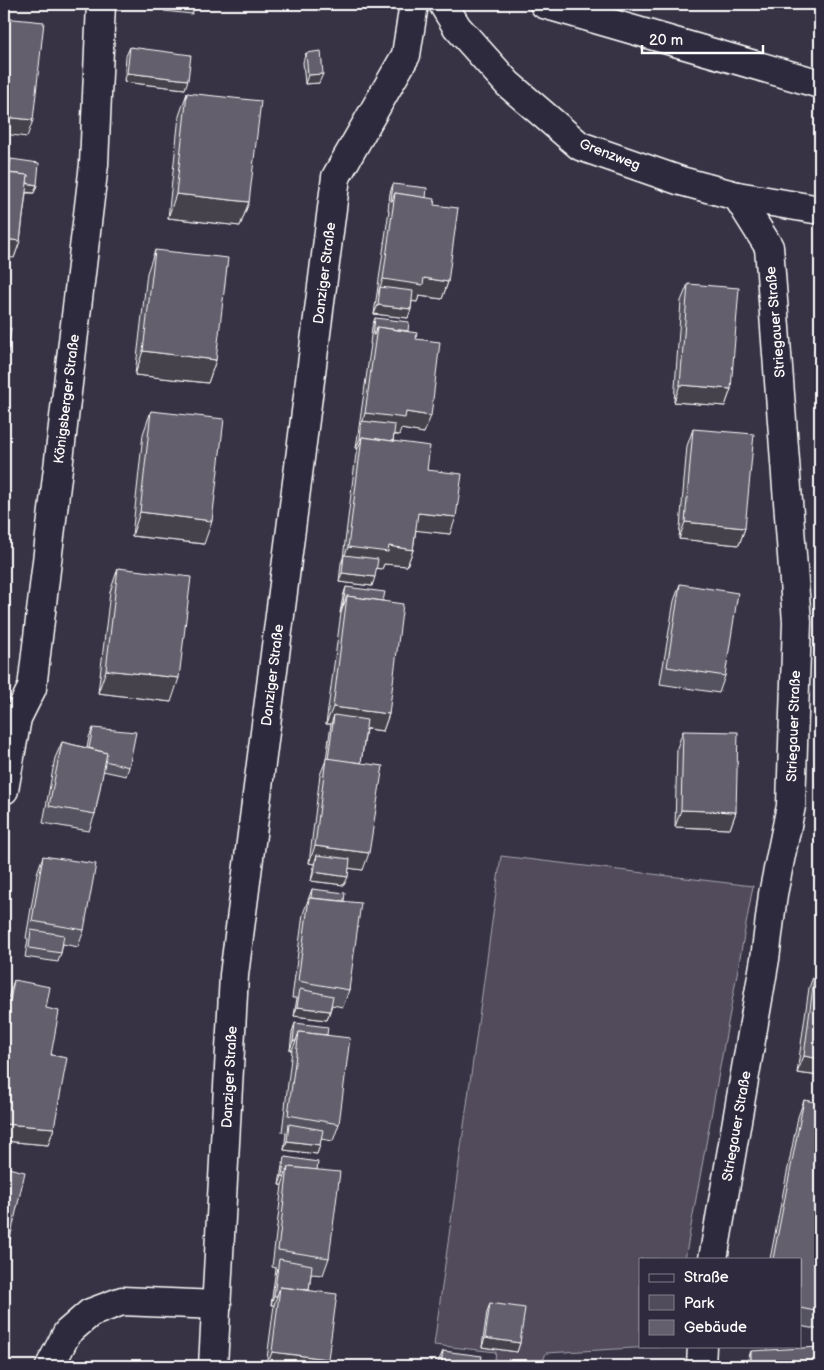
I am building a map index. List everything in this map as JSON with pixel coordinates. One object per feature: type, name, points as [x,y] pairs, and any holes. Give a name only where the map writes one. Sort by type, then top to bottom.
[{"type":"street","name":"Königsberger Straße","points":[[4,790],[10,718],[32,688],[35,668],[94,164],[101,4]]},
{"type":"street","name":"Danziger Straße","points":[[214,1366],[234,975],[336,177],[406,55],[414,4]]},
{"type":"street","name":"Grenzweg","points":[[443,4],[456,27],[508,84],[580,146],[681,180],[737,196],[811,208]]},
{"type":"street","points":[[544,4],[820,84]]},
{"type":"street","name":"Striegauer Straße","points":[[713,1258],[765,959],[773,894],[790,806],[797,622],[776,327],[768,247],[737,196]]},
{"type":"street","points":[[50,1366],[67,1333],[90,1313],[122,1301],[217,1305]]},
{"type":"street","points":[[700,1366],[702,1348]]},
{"type":"green space","points":[[501,856],[753,886],[685,1258],[639,1258],[639,1348],[546,1353],[541,1366],[494,1366],[496,1352],[434,1345]]},
{"type":"building","points":[[4,18],[44,22],[33,120],[4,117]]},
{"type":"building","points":[[130,47],[191,55],[188,80],[127,73]]},
{"type":"building","points":[[321,51],[323,74],[308,75],[306,53]]},
{"type":"building","points":[[187,93],[261,101],[249,202],[176,194]]},
{"type":"building","points":[[11,159],[39,163],[37,185],[27,183],[28,175],[9,173]]},
{"type":"building","points":[[4,173],[28,175],[20,241],[4,239]]},
{"type":"building","points":[[393,184],[427,188],[426,198],[395,193],[391,201]]},
{"type":"building","points":[[395,193],[435,199],[434,205],[458,208],[448,282],[424,278],[423,285],[383,279]]},
{"type":"building","points":[[155,250],[228,258],[216,360],[143,351]]},
{"type":"building","points":[[688,284],[739,288],[731,389],[680,385]]},
{"type":"building","points":[[380,287],[413,291],[411,309],[378,305]]},
{"type":"building","points":[[375,318],[409,322],[408,331],[377,327],[373,335]]},
{"type":"building","points":[[377,327],[417,333],[416,339],[440,342],[431,416],[406,412],[405,418],[365,413]]},
{"type":"building","points":[[4,328],[11,328],[5,383],[4,383]]},
{"type":"building","points":[[151,411],[224,419],[212,521],[140,512]]},
{"type":"building","points":[[362,421],[395,425],[393,441],[362,437],[360,439]]},
{"type":"building","points":[[693,429],[754,434],[745,528],[685,522]]},
{"type":"building","points":[[362,437],[430,446],[427,470],[462,474],[456,517],[418,513],[413,550],[389,546],[388,552],[348,547]]},
{"type":"building","points":[[344,555],[378,559],[375,577],[342,573]]},
{"type":"building","points":[[118,568],[191,577],[179,678],[106,670]]},
{"type":"building","points":[[680,584],[738,593],[725,676],[667,667]]},
{"type":"building","points":[[346,587],[385,592],[383,601],[347,596],[343,604]]},
{"type":"building","points":[[347,596],[403,604],[389,714],[333,707]]},
{"type":"building","points":[[334,715],[367,720],[361,763],[328,759]]},
{"type":"building","points":[[93,728],[136,732],[129,767],[105,761],[107,753],[89,748]]},
{"type":"building","points":[[683,731],[738,732],[736,812],[681,810]]},
{"type":"building","points":[[62,742],[107,753],[95,814],[49,806]]},
{"type":"building","points":[[326,758],[383,766],[369,853],[315,846]]},
{"type":"building","points":[[317,855],[350,859],[348,877],[314,872]]},
{"type":"building","points":[[43,856],[96,864],[84,930],[32,921]]},
{"type":"building","points":[[312,889],[345,893],[344,901],[311,898]]},
{"type":"building","points":[[309,898],[361,903],[349,990],[298,981]]},
{"type":"building","points":[[31,930],[64,935],[61,953],[29,948]]},
{"type":"building","points":[[815,971],[820,972],[820,1059],[804,1056]]},
{"type":"building","points":[[14,980],[50,987],[46,1008],[59,1011],[51,1055],[67,1058],[54,1128],[4,1124],[4,1009],[5,1000],[10,1001]]},
{"type":"building","points":[[300,989],[333,996],[330,1011],[297,1007]]},
{"type":"building","points":[[295,1023],[328,1027],[327,1035],[299,1032],[296,1041],[293,1041]]},
{"type":"building","points":[[299,1032],[350,1038],[339,1124],[288,1115]]},
{"type":"building","points":[[804,1100],[820,1103],[820,1312],[802,1308],[802,1258],[773,1258]]},
{"type":"building","points":[[289,1124],[323,1130],[320,1145],[287,1141]]},
{"type":"building","points":[[285,1157],[318,1162],[317,1170],[288,1167],[285,1176],[282,1176]]},
{"type":"building","points":[[4,1167],[25,1172],[5,1261],[4,1260]]},
{"type":"building","points":[[288,1167],[340,1172],[329,1258],[278,1250]]},
{"type":"building","points":[[279,1259],[312,1265],[309,1290],[280,1287],[277,1296],[274,1296]]},
{"type":"building","points":[[280,1287],[337,1294],[328,1359],[272,1352]]},
{"type":"building","points":[[490,1303],[525,1308],[520,1343],[485,1338]]},
{"type":"building","points":[[820,1347],[820,1366],[751,1366],[751,1351]]},
{"type":"building","points":[[443,1351],[482,1356],[480,1366],[441,1366]]},
{"type":"building","points":[[67,1359],[105,1365],[105,1366],[66,1366]]}]
